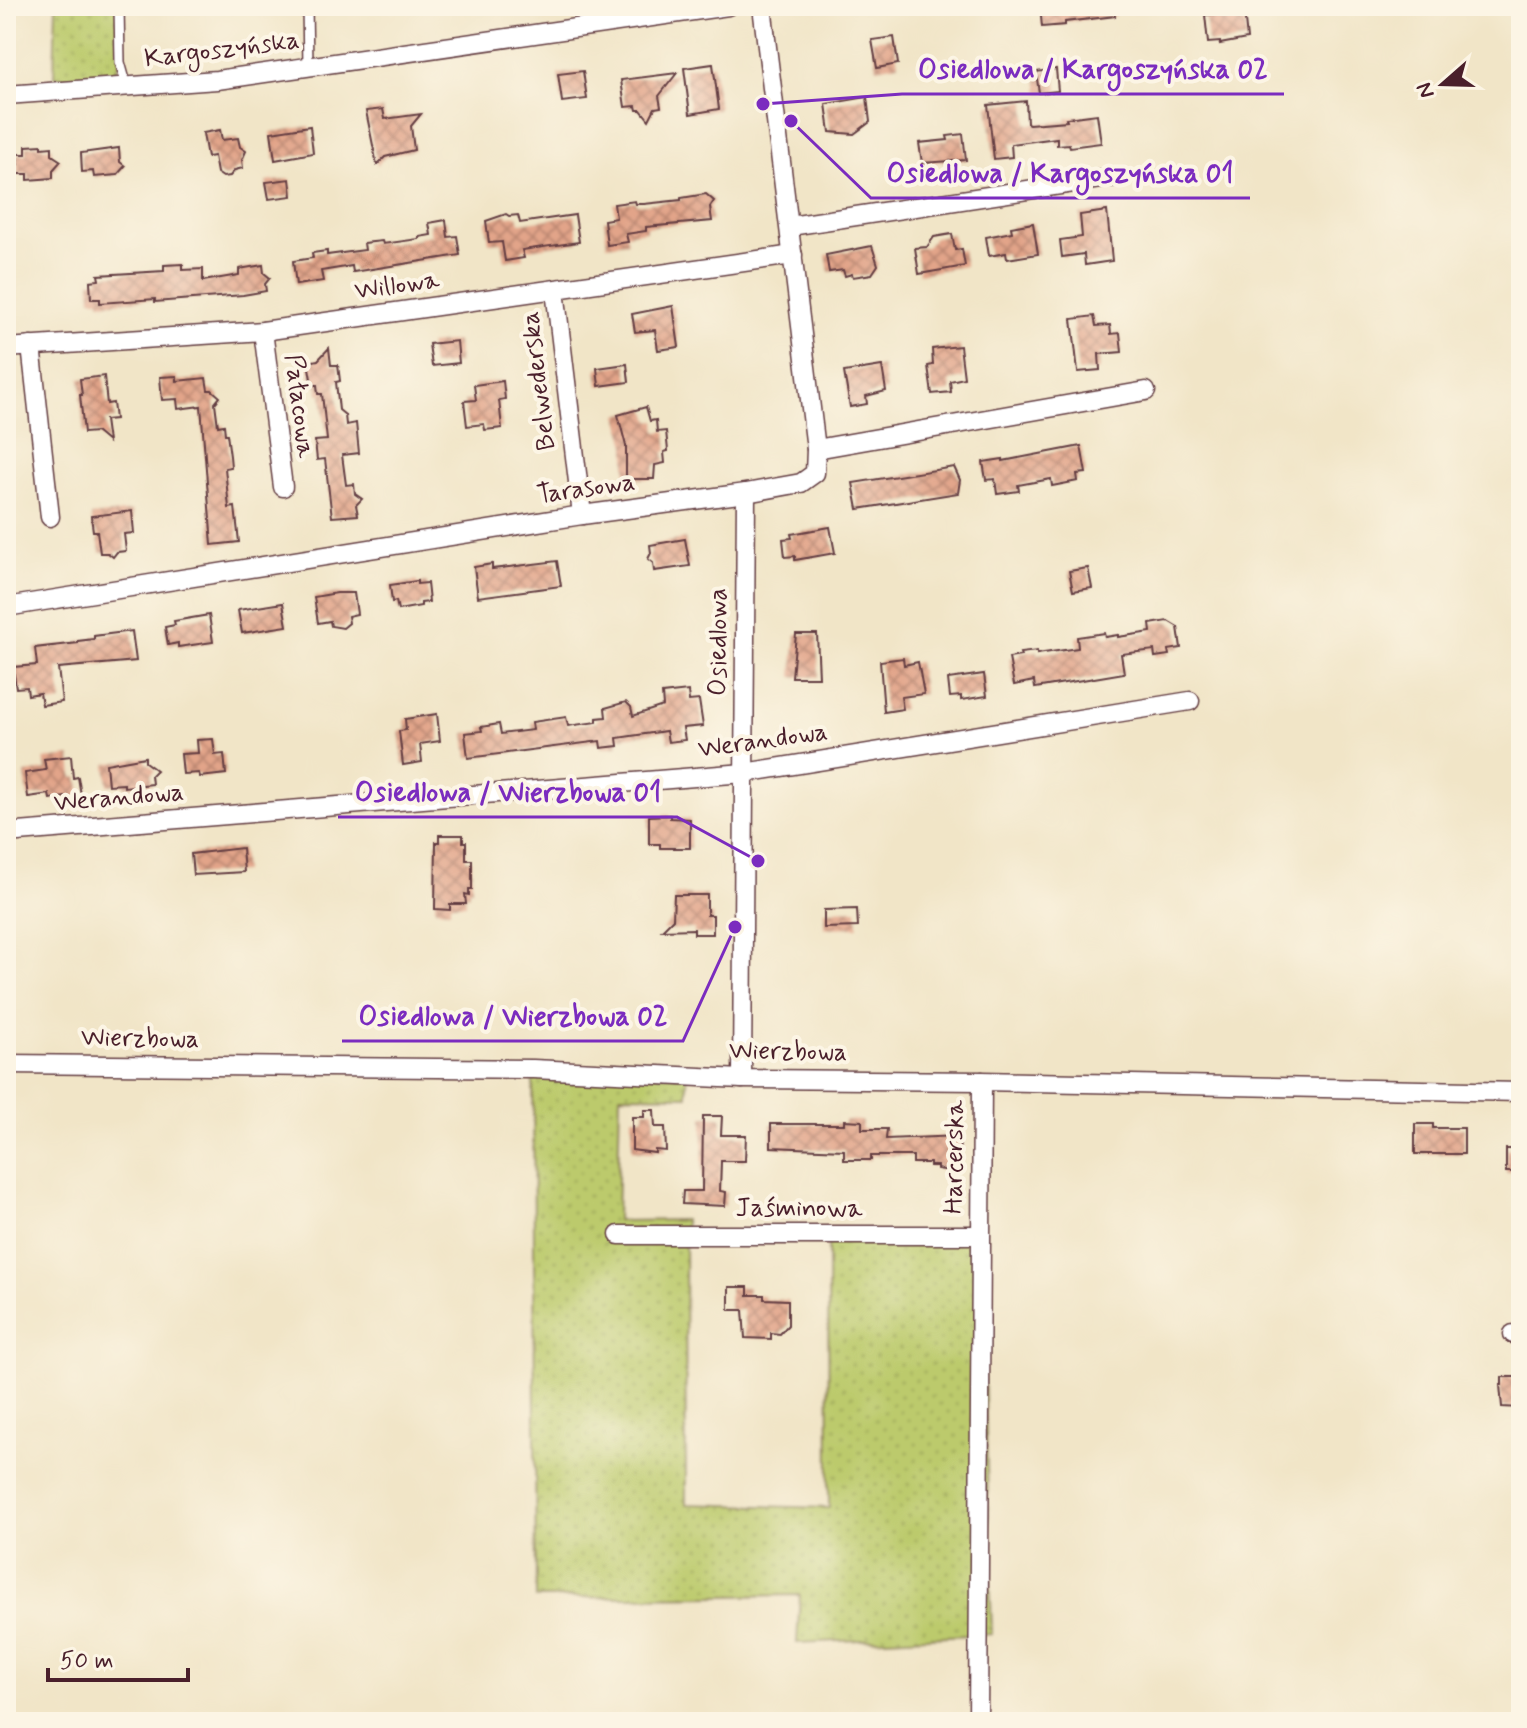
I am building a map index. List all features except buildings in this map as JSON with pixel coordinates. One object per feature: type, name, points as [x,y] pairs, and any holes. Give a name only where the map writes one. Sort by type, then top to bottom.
[{"type":"street","name":"Kargoszyńska","points":[[6,95],[217,80],[728,6]]},
{"type":"street","points":[[762,6],[816,449],[1146,391]]},
{"type":"street","points":[[790,226],[1113,177]]},
{"type":"street","name":"Willowa","points":[[6,348],[263,331],[793,255]]},
{"type":"street","name":"Belwederska","points":[[555,290],[582,515]]},
{"type":"street","name":"Pałacowa","points":[[263,331],[283,487]]},
{"type":"street","points":[[31,346],[50,517]]},
{"type":"street","name":"Tarasowa","points":[[6,607],[801,483],[815,473],[816,449]]},
{"type":"street","name":"Osiedlowa","points":[[742,1079],[746,493]]},
{"type":"street","name":"Werandowa","points":[[6,833],[744,773],[1190,701]]},
{"type":"street","name":"Wierzbowa","points":[[6,1064],[533,1069],[742,1079],[1521,1092]]},
{"type":"street","name":"Harcerska","points":[[978,1722],[982,1081]]},
{"type":"street","name":"Jaśminowa","points":[[619,1235],[980,1235]]},
{"type":"lane","points":[[119,6],[120,62],[127,87]]},
{"type":"lane","points":[[307,6],[308,66]]},
{"type":"green space","points":[[56,6],[119,6],[120,62],[112,81],[54,77]]},
{"type":"green space","points":[[533,1069],[687,1076],[687,1096],[620,1095],[617,1221],[685,1220],[686,1504],[829,1508],[828,1235],[980,1235],[992,1634],[797,1643],[800,1595],[536,1598]]},
{"type":"place","name":"Osiedlowa / Kargoszyńska 02","points":[[763,104]]},
{"type":"place","name":"Osiedlowa / Kargoszyńska 01","points":[[791,121]]},
{"type":"place","name":"Osiedlowa / Wierzbowa 01","points":[[758,861]]},
{"type":"place","name":"Osiedlowa / Wierzbowa 02","points":[[735,927]]}]
